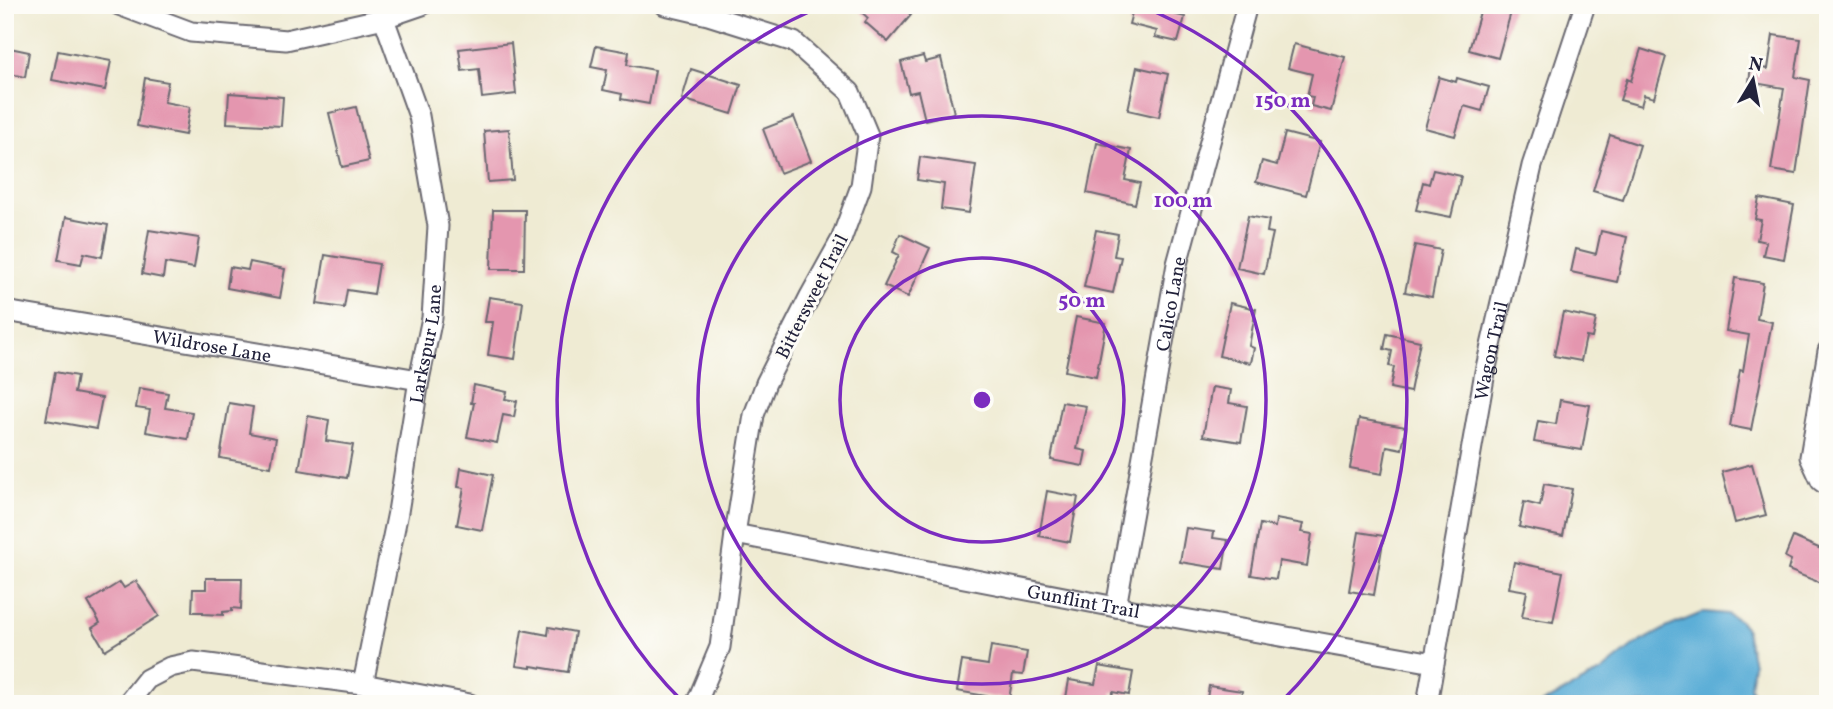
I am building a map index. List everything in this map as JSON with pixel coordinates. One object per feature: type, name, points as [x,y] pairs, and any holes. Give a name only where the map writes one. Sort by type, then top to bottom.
[{"type":"street","points":[[119,5],[191,32],[286,40],[382,11],[422,5]]},
{"type":"street","name":"Bittersweet Trail","points":[[665,5],[710,10],[794,42],[850,92],[868,135],[861,186],[841,240],[772,370],[754,415],[720,647],[696,704]]},
{"type":"street","name":"Calico Lane","points":[[1116,607],[1177,264],[1247,5]]},
{"type":"street","name":"Wagon Trail","points":[[1427,704],[1485,372],[1532,166],[1585,5]]},
{"type":"street","name":"Larkspur Lane","points":[[363,684],[398,512],[419,380],[432,318],[438,226],[419,116],[382,11]]},
{"type":"street","name":"Wildrose Lane","points":[[5,311],[419,380]]},
{"type":"street","points":[[1828,351],[1810,457],[1821,481],[1828,486]]},
{"type":"street","name":"Gunflint Trail","points":[[735,534],[1116,607],[1434,663]]},
{"type":"street","points":[[127,704],[147,679],[170,667],[192,662],[363,684],[470,704]]},
{"type":"water","points":[[1704,612],[1727,614],[1739,620],[1745,627],[1753,664],[1750,687],[1758,704],[1541,704],[1601,672],[1633,646]]},
{"type":"building","points":[[854,5],[900,5],[911,15],[888,42],[865,22],[868,18]]},
{"type":"building","points":[[1134,5],[1171,5],[1169,13],[1185,17],[1178,42],[1155,37],[1157,31],[1129,24]]},
{"type":"building","points":[[1482,5],[1513,5],[1498,58],[1469,50]]},
{"type":"building","points":[[1773,35],[1801,39],[1795,77],[1810,80],[1796,174],[1771,170],[1784,88],[1749,82],[1751,66],[1768,69]]},
{"type":"building","points":[[511,43],[516,94],[482,98],[479,69],[462,71],[459,49]]},
{"type":"building","points":[[1294,44],[1345,57],[1331,111],[1311,106],[1313,97],[1307,96],[1312,74],[1288,68]]},
{"type":"building","points":[[596,46],[629,52],[627,65],[655,70],[649,104],[621,99],[622,94],[603,90],[607,70],[591,67]]},
{"type":"building","points":[[5,47],[29,52],[25,77],[5,73]]},
{"type":"building","points":[[1641,49],[1666,57],[1654,98],[1644,95],[1641,106],[1620,100],[1627,79],[1631,81]]},
{"type":"building","points":[[58,51],[111,61],[105,90],[52,80]]},
{"type":"building","points":[[923,56],[925,62],[941,58],[954,113],[925,120],[918,91],[909,93],[901,62]]},
{"type":"building","points":[[1137,67],[1168,74],[1159,117],[1128,110]]},
{"type":"building","points":[[691,69],[741,85],[732,114],[682,99]]},
{"type":"building","points":[[1439,77],[1456,82],[1457,78],[1489,87],[1482,111],[1464,106],[1455,136],[1425,128]]},
{"type":"building","points":[[145,78],[168,82],[164,102],[190,107],[185,135],[137,126]]},
{"type":"building","points":[[229,93],[283,97],[281,126],[227,123]]},
{"type":"building","points":[[356,107],[369,161],[342,167],[329,113]]},
{"type":"building","points":[[794,117],[811,161],[780,173],[763,129]]},
{"type":"building","points":[[509,129],[513,180],[488,182],[484,131]]},
{"type":"building","points":[[1285,133],[1320,142],[1306,195],[1256,182],[1262,161],[1277,165]]},
{"type":"building","points":[[1610,135],[1640,145],[1623,200],[1593,191]]},
{"type":"building","points":[[1097,143],[1131,150],[1125,180],[1140,183],[1135,204],[1087,193]]},
{"type":"building","points":[[920,157],[976,165],[969,213],[941,209],[944,184],[917,180]]},
{"type":"building","points":[[1433,170],[1461,176],[1451,217],[1416,210],[1423,182],[1429,184]]},
{"type":"building","points":[[1759,198],[1794,205],[1784,259],[1763,255],[1766,242],[1757,240],[1761,220],[1755,219]]},
{"type":"building","points":[[493,210],[525,210],[524,269],[491,269]]},
{"type":"building","points":[[1248,216],[1269,220],[1267,232],[1273,233],[1264,274],[1237,268]]},
{"type":"building","points":[[66,217],[108,225],[102,257],[84,253],[81,264],[58,260]]},
{"type":"building","points":[[149,230],[199,238],[194,268],[165,263],[163,278],[142,274]]},
{"type":"building","points":[[1096,230],[1118,234],[1114,256],[1121,257],[1113,293],[1084,287]]},
{"type":"building","points":[[1601,231],[1627,237],[1617,282],[1571,272],[1576,249],[1596,254]]},
{"type":"building","points":[[900,234],[930,248],[908,297],[884,286],[899,255],[893,252]]},
{"type":"building","points":[[1415,245],[1441,250],[1432,297],[1405,292]]},
{"type":"building","points":[[325,255],[379,264],[374,294],[347,290],[344,308],[317,304]]},
{"type":"building","points":[[250,262],[285,269],[280,298],[227,288],[230,267],[248,270]]},
{"type":"building","points":[[1735,278],[1763,283],[1757,319],[1772,322],[1751,430],[1730,426],[1749,335],[1726,331]]},
{"type":"building","points":[[489,297],[523,302],[515,359],[488,355],[493,322],[485,322]]},
{"type":"building","points":[[1230,303],[1256,309],[1249,346],[1254,348],[1251,363],[1219,356]]},
{"type":"building","points":[[1563,312],[1596,319],[1592,338],[1586,337],[1581,361],[1554,356]]},
{"type":"building","points":[[1076,317],[1106,323],[1096,377],[1065,371]]},
{"type":"building","points":[[1387,334],[1420,341],[1410,392],[1390,388],[1394,367],[1389,366],[1392,351],[1384,349]]},
{"type":"building","points":[[55,372],[77,376],[74,393],[102,398],[96,429],[46,420]]},
{"type":"building","points":[[474,385],[507,392],[505,399],[517,401],[514,417],[503,415],[497,443],[467,437],[474,403],[471,403]]},
{"type":"building","points":[[1212,387],[1231,390],[1229,403],[1247,406],[1241,442],[1203,436]]},
{"type":"building","points":[[139,388],[168,393],[165,408],[192,412],[188,439],[146,432],[150,410],[136,408]]},
{"type":"building","points":[[1560,400],[1590,405],[1582,450],[1534,442],[1538,421],[1556,424]]},
{"type":"building","points":[[1062,402],[1086,406],[1077,449],[1086,451],[1083,466],[1051,460]]},
{"type":"building","points":[[229,403],[253,407],[249,433],[276,438],[271,467],[220,458]]},
{"type":"building","points":[[308,416],[329,420],[326,441],[353,445],[347,478],[299,470]]},
{"type":"building","points":[[1359,419],[1406,427],[1402,449],[1387,446],[1382,474],[1350,468]]},
{"type":"building","points":[[1752,464],[1766,515],[1735,523],[1722,472]]},
{"type":"building","points":[[461,468],[493,475],[482,530],[457,525],[464,488],[458,487]]},
{"type":"building","points":[[1544,484],[1572,489],[1563,536],[1519,527],[1524,502],[1540,506]]},
{"type":"building","points":[[1047,491],[1078,497],[1070,542],[1039,536]]},
{"type":"building","points":[[1276,519],[1303,524],[1301,532],[1312,534],[1307,566],[1279,561],[1276,579],[1251,575],[1260,524],[1275,527]]},
{"type":"building","points":[[1186,528],[1214,532],[1213,538],[1228,540],[1223,569],[1180,562]]},
{"type":"building","points":[[1359,532],[1384,536],[1374,595],[1349,591]]},
{"type":"building","points":[[1793,537],[1828,552],[1828,586],[1788,570],[1791,560],[1785,557]]},
{"type":"building","points":[[1514,562],[1563,572],[1553,622],[1522,617],[1527,591],[1509,588]]},
{"type":"building","points":[[206,578],[242,578],[241,609],[232,608],[232,611],[223,612],[223,615],[192,612],[193,589],[206,589]]},
{"type":"building","points":[[136,581],[159,616],[105,650],[92,628],[100,623],[88,602],[120,582],[124,588]]},
{"type":"building","points":[[549,627],[575,632],[568,672],[516,666],[522,630],[548,635]]},
{"type":"building","points":[[991,646],[1027,652],[1023,675],[1013,674],[1009,700],[957,691],[962,661],[988,665]]},
{"type":"building","points":[[1099,666],[1133,672],[1129,695],[1113,692],[1111,704],[1065,704],[1069,680],[1095,684]]},
{"type":"building","points":[[1209,686],[1242,691],[1240,704],[1206,704]]}]
